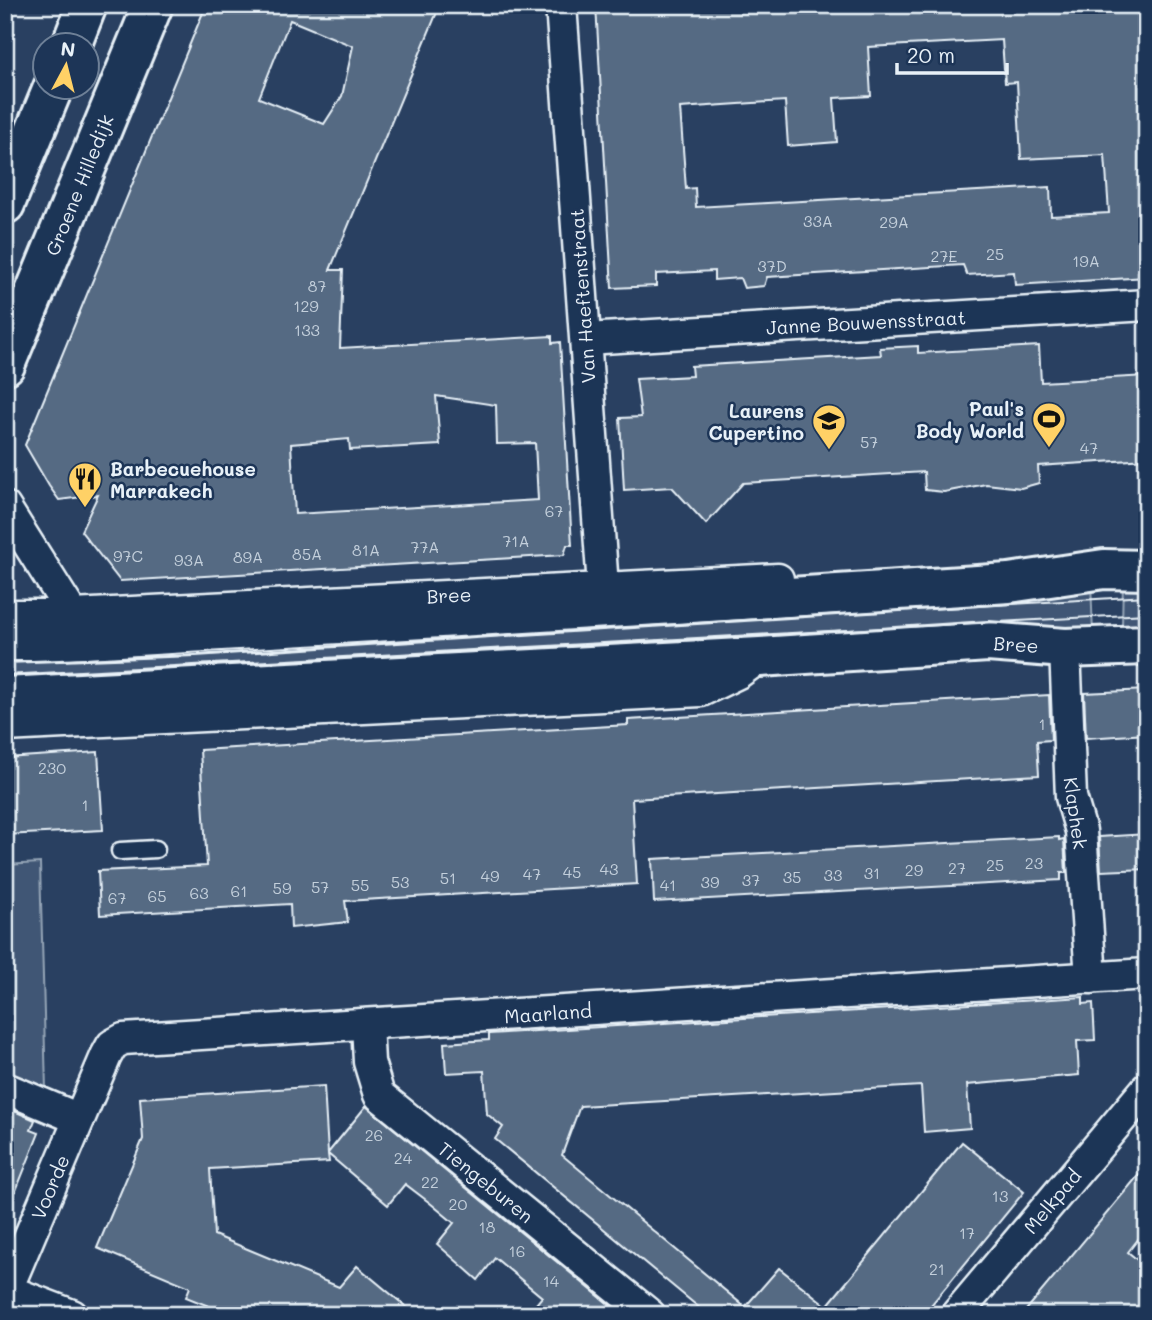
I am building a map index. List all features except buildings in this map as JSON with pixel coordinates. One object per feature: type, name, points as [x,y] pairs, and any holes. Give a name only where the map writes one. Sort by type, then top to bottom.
[{"type":"main road","points":[[77,32],[88,5]]},
{"type":"main road","name":"Groene Hilledijk","points":[[5,365],[153,5]]},
{"type":"main road","points":[[5,204],[12,163],[45,102]]},
{"type":"main road","name":"Bree","points":[[5,642],[194,635],[1009,583],[1104,569],[1147,570]]},
{"type":"main road","name":"Bree","points":[[5,697],[760,657],[988,642],[1065,648],[1147,645]]},
{"type":"street","name":"Van Haeftenstraat","points":[[561,5],[603,587]]},
{"type":"street","name":"Janne Bouwensstraat","points":[[586,339],[1147,305]]},
{"type":"street","points":[[5,506],[73,615]]},
{"type":"street","name":"Bree","points":[[5,615],[73,615],[855,576],[875,581],[889,591]]},
{"type":"street","name":"Klaphek","points":[[1065,648],[1071,797],[1081,831],[1091,978]]},
{"type":"street","points":[[5,726],[702,691],[726,680],[760,657]]},
{"type":"street","name":"Maarland","points":[[79,1119],[106,1056],[113,1045],[123,1039],[1147,974]]},
{"type":"street","name":"Tiengeburen","points":[[367,1024],[369,1062],[379,1095],[650,1315]]},
{"type":"street","points":[[5,1088],[79,1119]]},
{"type":"street","name":"Melkpad","points":[[956,1315],[1147,1088]]},
{"type":"street","name":"Voorde","points":[[6,1292],[79,1119]]},
{"type":"street","points":[[6,1292],[72,1315]]},
{"type":"lane","points":[[120,851],[156,849]]},
{"type":"shaded area","points":[[1123,580],[1147,580],[1147,630],[1122,628]]},
{"type":"shaded area","points":[[1091,581],[1093,635],[5,683],[5,652]]},
{"type":"shaded area","points":[[40,863],[46,1090],[5,1074],[5,865]]},
{"type":"tram line","points":[[5,661],[54,661],[1147,596]]},
{"type":"tram line","points":[[5,675],[1147,614]]},
{"type":"place","name":"Paul's Body World","points":[[1049,449]]},
{"type":"place","name":"Laurens Cupertino","points":[[829,451]]},
{"type":"place","name":"Barbecuehouse Marrakech","points":[[85,509]]}]
